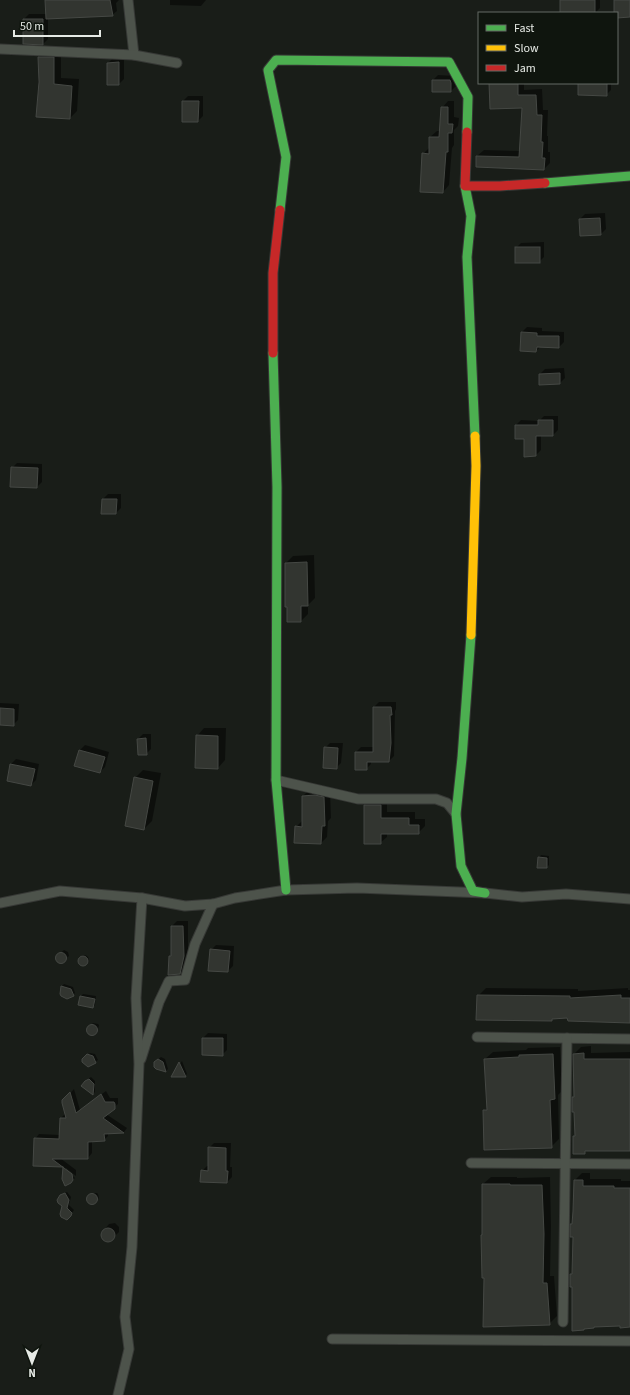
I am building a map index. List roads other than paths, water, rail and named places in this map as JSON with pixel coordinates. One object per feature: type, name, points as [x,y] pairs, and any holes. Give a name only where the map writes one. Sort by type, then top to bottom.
[{"type":"street","points":[[128,0],[134,55]]},
{"type":"street","points":[[0,49],[134,55],[177,63]]},
{"type":"street","points":[[286,890],[276,780],[277,487],[273,371],[273,273],[286,157],[268,70],[276,60],[449,62],[468,96],[465,186],[471,216],[467,257],[476,466],[470,660],[456,814],[461,866],[473,891],[522,897],[566,894],[630,900]]},
{"type":"street","points":[[465,186],[500,186],[630,176]]},
{"type":"street","points":[[276,780],[358,798],[436,799],[447,804],[456,814]]},
{"type":"street","points":[[0,903],[60,891],[142,898],[185,906],[213,904],[235,898],[286,890],[357,888],[485,893]]},
{"type":"street","points":[[118,1395],[129,1349],[125,1317],[132,1248],[139,1064],[136,998],[142,898]]},
{"type":"street","points":[[139,1064],[159,1002],[169,981],[185,980],[195,944],[213,904]]},
{"type":"street","points":[[478,1037],[630,1039]]},
{"type":"street","points":[[563,1322],[567,1038]]},
{"type":"street","points":[[471,1163],[630,1164]]},
{"type":"street","points":[[332,1339],[630,1340]]}]
